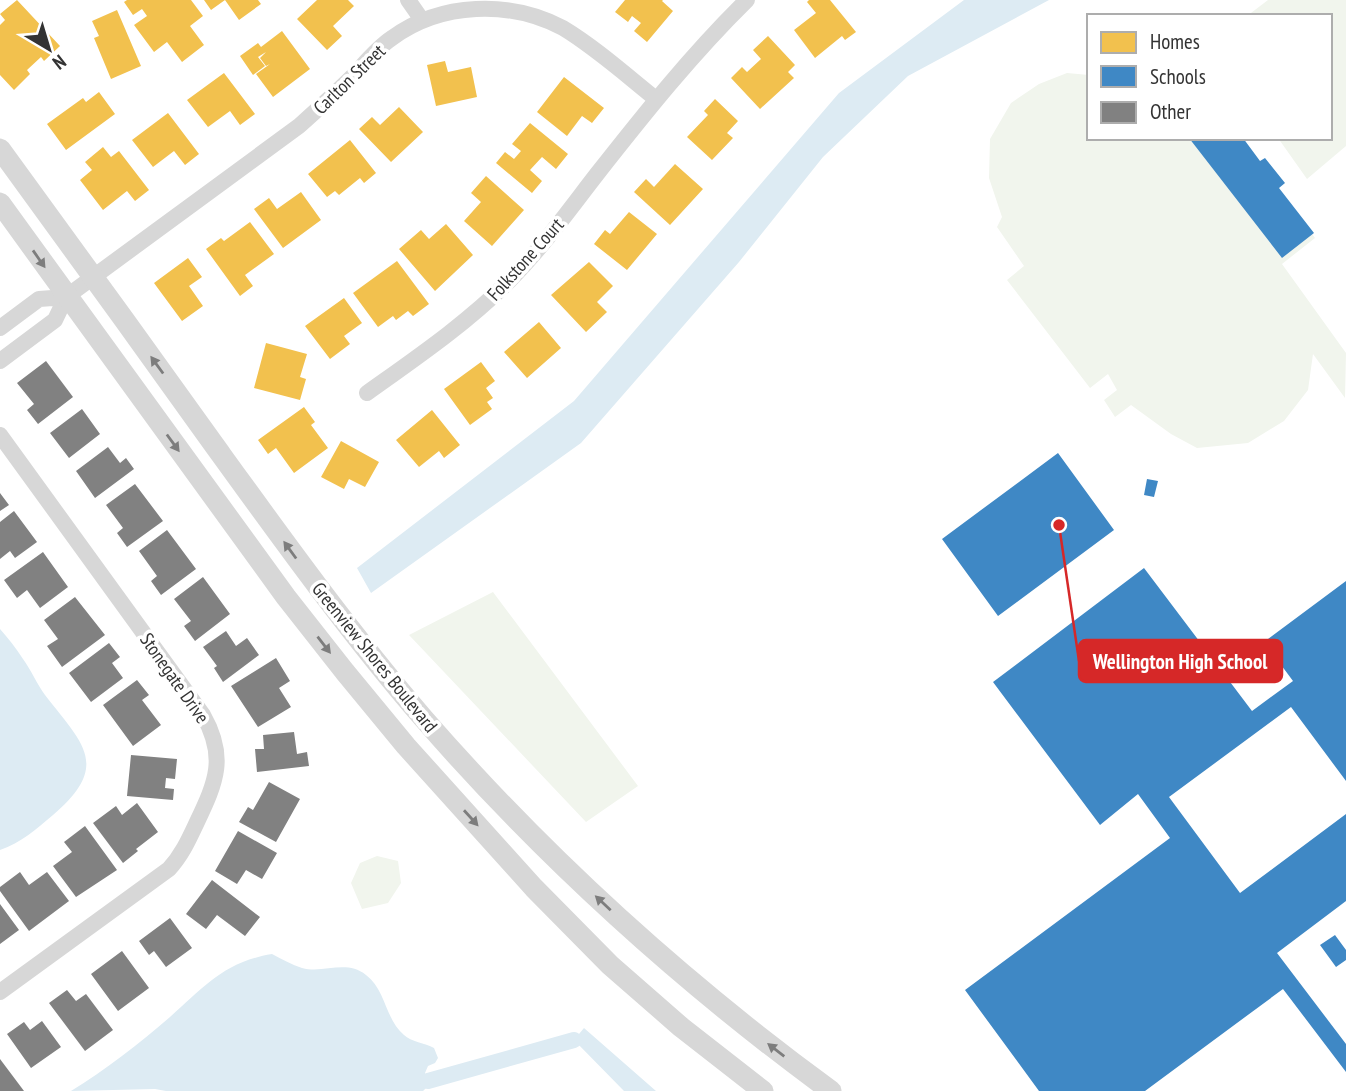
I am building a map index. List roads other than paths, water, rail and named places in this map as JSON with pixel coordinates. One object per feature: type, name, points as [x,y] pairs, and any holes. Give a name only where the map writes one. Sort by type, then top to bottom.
[{"type":"street","points":[[408,0],[422,20]]},
{"type":"street","name":"Folkstone Court","points":[[367,393],[438,342],[509,281],[541,246],[656,99],[712,34],[747,0]]},
{"type":"street","name":"Carlton Street","points":[[66,297],[299,125],[391,38],[422,20],[445,12],[493,8],[516,10],[540,17],[562,27],[582,41],[656,99]]},
{"type":"street","name":"Greenview Shores Boulevard","points":[[0,149],[305,570],[372,656],[488,789],[632,931],[726,1010],[831,1091]]},
{"type":"street","name":"Greenview Shores Boulevard","points":[[0,203],[286,597],[406,746],[534,888],[610,965],[681,1027],[763,1091]]},
{"type":"street","points":[[0,328],[39,299],[66,297],[55,320],[0,361]]},
{"type":"street","name":"Stonegate Drive","points":[[0,435],[202,715],[214,738],[218,763],[213,788],[183,850],[169,869],[0,992]]},
{"type":"waterway","points":[[428,1081],[574,1040]]},
{"type":"place","name":"Wellington High School","points":[[1059,525]]}]
